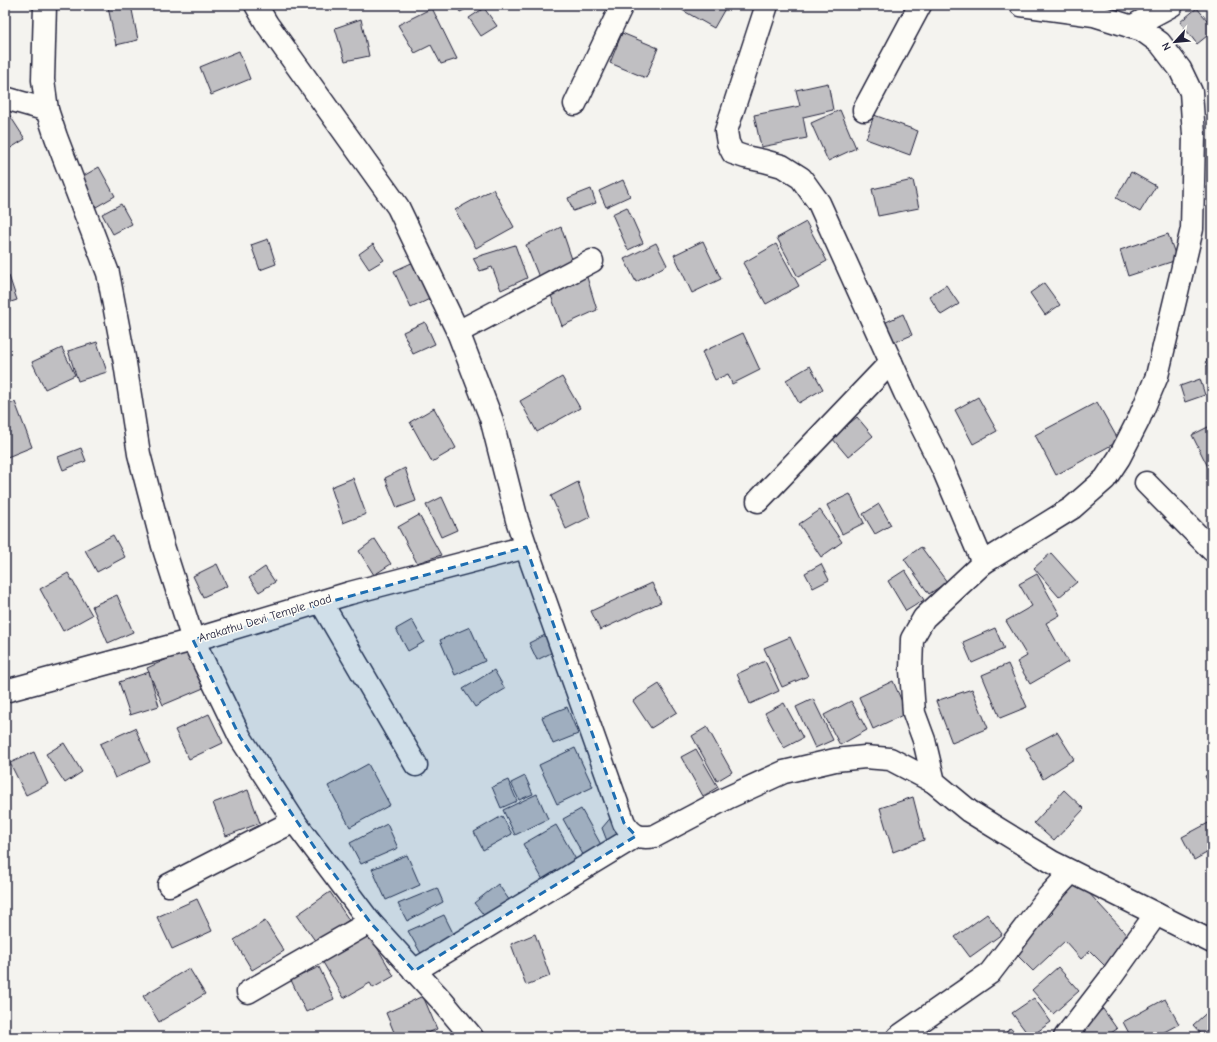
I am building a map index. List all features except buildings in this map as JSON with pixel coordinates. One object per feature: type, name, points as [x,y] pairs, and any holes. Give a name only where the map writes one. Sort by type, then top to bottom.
[{"type":"street","points":[[45,5],[42,80],[47,110],[108,273],[125,363],[139,454],[163,546],[193,640],[240,737],[294,821],[370,922],[443,1002],[470,1037]]},
{"type":"street","points":[[256,5],[267,24],[398,207],[458,332],[491,418],[517,520],[526,547],[624,823],[629,830],[636,836],[645,838],[655,836],[727,798],[784,772],[835,760],[865,757],[890,759],[934,782],[969,811],[1052,862],[1211,940]]},
{"type":"street","points":[[575,104],[622,5]]},
{"type":"street","points":[[767,5],[726,131],[728,143],[733,153],[782,166],[801,178],[819,203],[905,393],[944,471],[983,563]]},
{"type":"street","points":[[864,110],[920,5]]},
{"type":"street","points":[[934,782],[924,740],[914,713],[911,670],[912,639],[924,618],[983,563],[1072,508],[1105,479],[1120,458],[1157,376],[1192,229],[1194,135],[1191,92],[1180,69],[1160,43],[1142,30],[1094,15],[1021,5]]},
{"type":"street","points":[[1131,27],[1172,5]]},
{"type":"street","points":[[5,98],[47,110]]},
{"type":"street","points":[[458,332],[592,260]]},
{"type":"street","points":[[758,501],[891,362]]},
{"type":"street","points":[[1146,483],[1212,550]]},
{"type":"street","name":"Arakathu Devi Temple road","points":[[5,691],[193,640],[321,602],[526,547]]},
{"type":"street","points":[[321,602],[416,765]]},
{"type":"street","points":[[170,885],[294,821]]},
{"type":"street","points":[[414,971],[636,836]]},
{"type":"street","points":[[898,1037],[990,973],[1048,897],[1071,872]]},
{"type":"street","points":[[1065,1037],[1109,980],[1156,914]]},
{"type":"street","points":[[248,992],[370,922]]},
{"type":"highlighted area","points":[[526,547],[624,823],[636,836],[414,971],[370,922],[319,854],[240,737],[193,640]]}]
